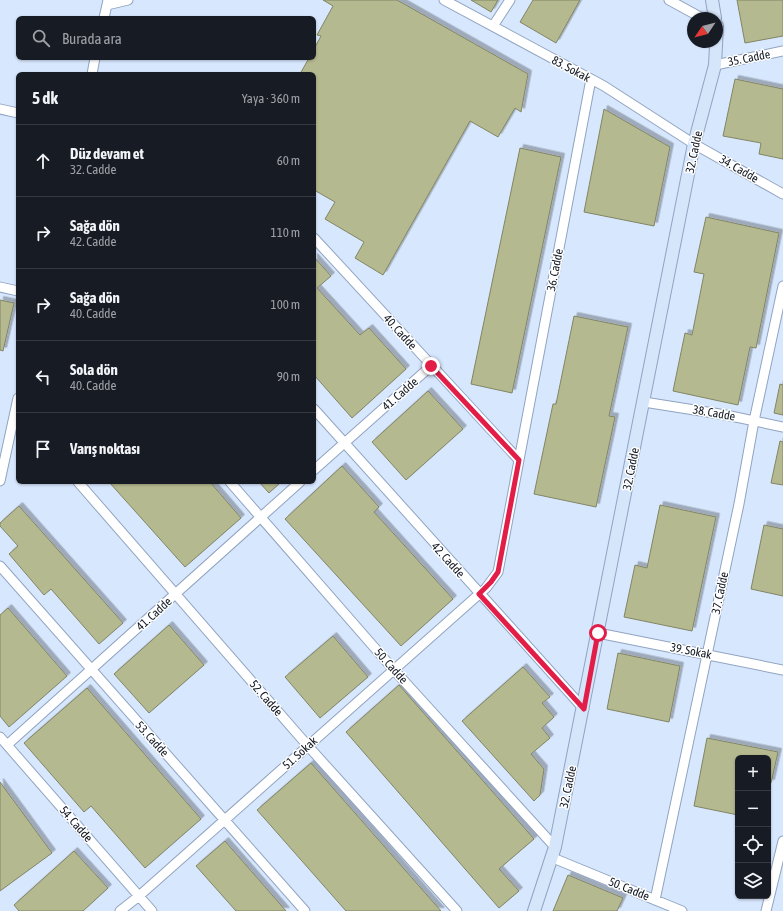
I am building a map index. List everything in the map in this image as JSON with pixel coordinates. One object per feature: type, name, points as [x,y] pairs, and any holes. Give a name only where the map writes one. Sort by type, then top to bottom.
[{"type":"street","points":[[105,16],[108,3],[128,0]]},
{"type":"street","name":"83. Sokak","points":[[444,0],[591,79],[694,144]]},
{"type":"street","points":[[493,26],[510,0]]},
{"type":"street","points":[[669,0],[691,12]]},
{"type":"street","points":[[712,0],[714,12]]},
{"type":"street","name":"32. Cadde","points":[[534,911],[554,853],[584,709],[694,144],[715,65],[716,48]]},
{"type":"street","name":"35. Cadde","points":[[715,65],[783,51]]},
{"type":"street","points":[[92,72],[95,60]]},
{"type":"street","name":"36. Cadde","points":[[519,460],[591,79]]},
{"type":"street","points":[[0,109],[16,113]]},
{"type":"street","name":"34. Cadde","points":[[694,144],[783,194]]},
{"type":"street","name":"40. Cadde","points":[[316,240],[519,460]]},
{"type":"street","name":"37. Cadde","points":[[655,900],[708,654],[754,421],[783,286]]},
{"type":"street","points":[[0,287],[16,291]]},
{"type":"street","name":"41. Cadde","points":[[316,468],[431,366]]},
{"type":"street","name":"38. Cadde","points":[[644,402],[783,427]]},
{"type":"street","name":"42. Cadde","points":[[316,411],[584,709]]},
{"type":"street","points":[[0,481],[2,467],[16,420]]},
{"type":"street","points":[[479,594],[491,582],[498,572],[519,460]]},
{"type":"street","name":"52. Cadde","points":[[80,484],[308,746],[457,911]]},
{"type":"street","name":"50. Cadde","points":[[232,484],[554,853],[682,911]]},
{"type":"street","name":"41. Cadde","points":[[7,745],[298,484]]},
{"type":"street","name":"53. Cadde","points":[[0,566],[305,911]]},
{"type":"street","name":"51. Sokak","points":[[120,911],[226,820],[479,594]]},
{"type":"street","name":"39. Sokak","points":[[598,633],[783,670]]},
{"type":"street","name":"54. Cadde","points":[[0,737],[152,911]]},
{"type":"street","points":[[766,911],[783,841]]},
{"type":"shaded area","points":[[0,0],[783,0],[783,911],[0,911]]},
{"type":"building","points":[[323,0],[397,0],[528,74],[521,112],[515,108],[498,137],[470,121],[383,275],[355,258],[364,242],[325,219],[335,202],[316,191],[316,72],[301,72],[308,60],[316,60],[316,45],[321,36],[317,35],[333,6]]},
{"type":"building","points":[[471,0],[498,0],[491,12]]},
{"type":"building","points":[[533,0],[580,0],[556,43],[520,22]]},
{"type":"building","points":[[737,0],[783,0],[783,36],[745,43]]},
{"type":"building","points":[[735,79],[783,89],[783,159],[759,154],[761,143],[723,136]]},
{"type":"building","points":[[604,109],[670,147],[654,226],[584,212]]},
{"type":"building","points":[[520,148],[561,157],[512,393],[471,384]]},
{"type":"building","points":[[706,217],[779,233],[756,348],[750,347],[738,405],[673,391],[685,333],[692,335],[704,274],[694,272]]},
{"type":"building","points":[[316,259],[331,276],[317,288],[360,335],[369,328],[406,369],[352,418],[316,377]]},
{"type":"building","points":[[0,300],[14,303],[3,351],[0,350]]},
{"type":"building","points":[[574,316],[628,327],[609,416],[615,417],[596,507],[534,494],[553,404],[556,404]]},
{"type":"building","points":[[780,384],[783,385],[783,415],[774,413]]},
{"type":"building","points":[[428,391],[463,429],[406,480],[372,442]]},
{"type":"building","points":[[780,441],[783,442],[783,485],[771,483]]},
{"type":"building","points":[[342,466],[379,507],[374,512],[453,599],[401,646],[285,519]]},
{"type":"building","points":[[111,484],[212,484],[241,518],[185,567]]},
{"type":"building","points":[[261,484],[279,484],[269,493]]},
{"type":"building","points":[[660,505],[716,517],[692,631],[624,617],[635,565],[647,568]]},
{"type":"building","points":[[19,506],[123,623],[99,644],[51,589],[44,595],[9,554],[18,546],[0,526],[0,523]]},
{"type":"building","points":[[764,525],[783,529],[783,596],[751,589]]},
{"type":"building","points":[[8,608],[67,676],[9,727],[0,716],[0,615]]},
{"type":"building","points":[[169,625],[204,665],[149,713],[114,674]]},
{"type":"building","points":[[333,636],[368,677],[320,718],[285,677]]},
{"type":"building","points":[[618,653],[680,666],[669,722],[607,709]]},
{"type":"building","points":[[523,667],[550,697],[542,703],[554,717],[542,728],[550,738],[531,754],[544,769],[540,795],[534,801],[462,721]]},
{"type":"building","points":[[399,685],[534,839],[499,869],[519,891],[499,908],[346,732]]},
{"type":"building","points":[[87,688],[201,819],[145,868],[91,806],[84,812],[24,743]]},
{"type":"building","points":[[707,738],[778,752],[771,783],[771,755],[735,755],[735,814],[694,806]]},
{"type":"building","points":[[311,763],[441,911],[346,911],[257,810]]},
{"type":"building","points":[[0,782],[52,853],[0,891]]},
{"type":"building","points":[[225,841],[286,911],[236,911],[196,866]]},
{"type":"building","points":[[74,851],[108,888],[83,911],[19,911],[14,905]]},
{"type":"building","points":[[568,875],[623,898],[617,911],[553,911]]},
{"type":"route","points":[[431,366],[519,460],[498,572],[495,578],[479,594],[584,709],[598,633]]}]
